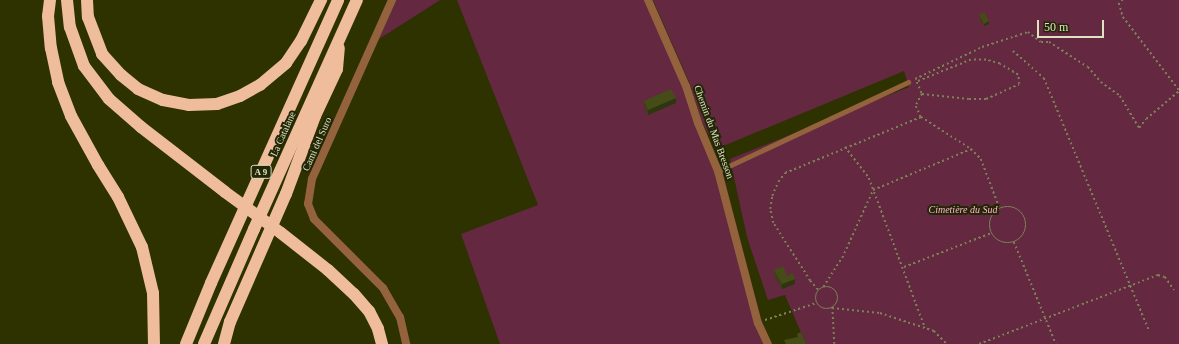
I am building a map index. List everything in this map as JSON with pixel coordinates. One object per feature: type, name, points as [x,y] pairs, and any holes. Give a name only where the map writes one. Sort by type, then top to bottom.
[{"type":"highway","points":[[50,0],[48,16],[51,48],[58,82],[71,116],[98,165],[118,197],[142,248],[153,293],[154,344]]},
{"type":"highway","points":[[67,0],[70,26],[84,66],[109,99],[141,127],[328,270],[354,294],[369,311],[378,329],[382,344]]},
{"type":"highway","points":[[87,0],[88,18],[102,54],[121,75],[138,89],[163,100],[189,105],[217,104],[240,96],[260,85],[290,57],[302,41],[322,0]]},
{"type":"highway","name":"La Catalane","points":[[186,344],[211,283],[338,0]]},
{"type":"highway","name":"La Catalane","points":[[204,344],[357,0]]},
{"type":"highway","points":[[224,344],[230,322],[286,194],[315,116],[336,68],[340,36]]},
{"type":"street","name":"Cami del Suro","points":[[392,0],[312,179],[308,204],[314,219],[383,288],[400,318],[406,344]]},
{"type":"street","name":"Chemin du Mas Bresson","points":[[648,0],[686,86],[698,123],[718,171],[758,323],[768,344]]},
{"type":"lane","points":[[718,171],[908,82]]},
{"type":"path","points":[[908,82],[982,47],[1028,32],[1041,42],[1049,42],[1088,67],[1101,82],[1120,96],[1139,128],[1146,119],[1179,91],[1123,17],[1119,3],[1123,0]]},
{"type":"path","points":[[1013,51],[1044,78],[1149,330]]},
{"type":"path","points":[[922,94],[969,99],[986,99],[1019,84],[1018,75],[1000,64],[986,60],[971,60],[917,82],[922,94],[916,106],[920,117],[971,149],[981,159],[1000,209]]},
{"type":"path","points":[[818,290],[810,282],[773,223],[770,209],[772,196],[778,182],[785,173],[920,117]]},
{"type":"path","points":[[845,147],[869,178],[904,267],[925,328]]},
{"type":"path","points":[[947,344],[934,332],[880,313],[832,308],[827,310],[820,308],[816,303],[815,297],[818,290],[823,287],[842,258],[873,190],[971,149]]},
{"type":"path","points":[[1008,207],[1019,211],[1024,218],[1025,229],[1021,237],[1014,242],[1006,243],[998,240],[992,233],[990,225],[991,218],[1000,209],[1008,207]]},
{"type":"path","points":[[904,267],[992,233]]},
{"type":"path","points":[[1014,242],[1056,344]]},
{"type":"path","points":[[979,344],[1158,275],[1165,277],[1174,290]]},
{"type":"path","points":[[823,287],[829,287],[838,295],[838,301],[832,308],[834,344]]},
{"type":"path","points":[[758,323],[816,303]]},
{"type":"green space","points":[[396,0],[440,0],[379,39]]},
{"type":"green space","points":[[457,0],[644,0],[683,87],[695,125],[715,173],[764,344],[500,344],[461,234],[538,205]]},
{"type":"green space","name":"Cimetière du Sud","points":[[653,0],[1179,0],[1179,344],[806,344],[785,295],[768,300],[747,237],[730,159],[909,87],[904,71],[716,149],[702,122],[690,84]]},
{"type":"building","points":[[984,12],[989,21],[984,24],[979,15]]},
{"type":"building","points":[[671,89],[676,98],[648,110],[644,101]]},
{"type":"building","points":[[783,266],[787,276],[793,273],[795,279],[782,284],[774,270]]},
{"type":"building","points":[[801,332],[806,344],[786,344],[784,340],[798,337],[797,334]]}]
